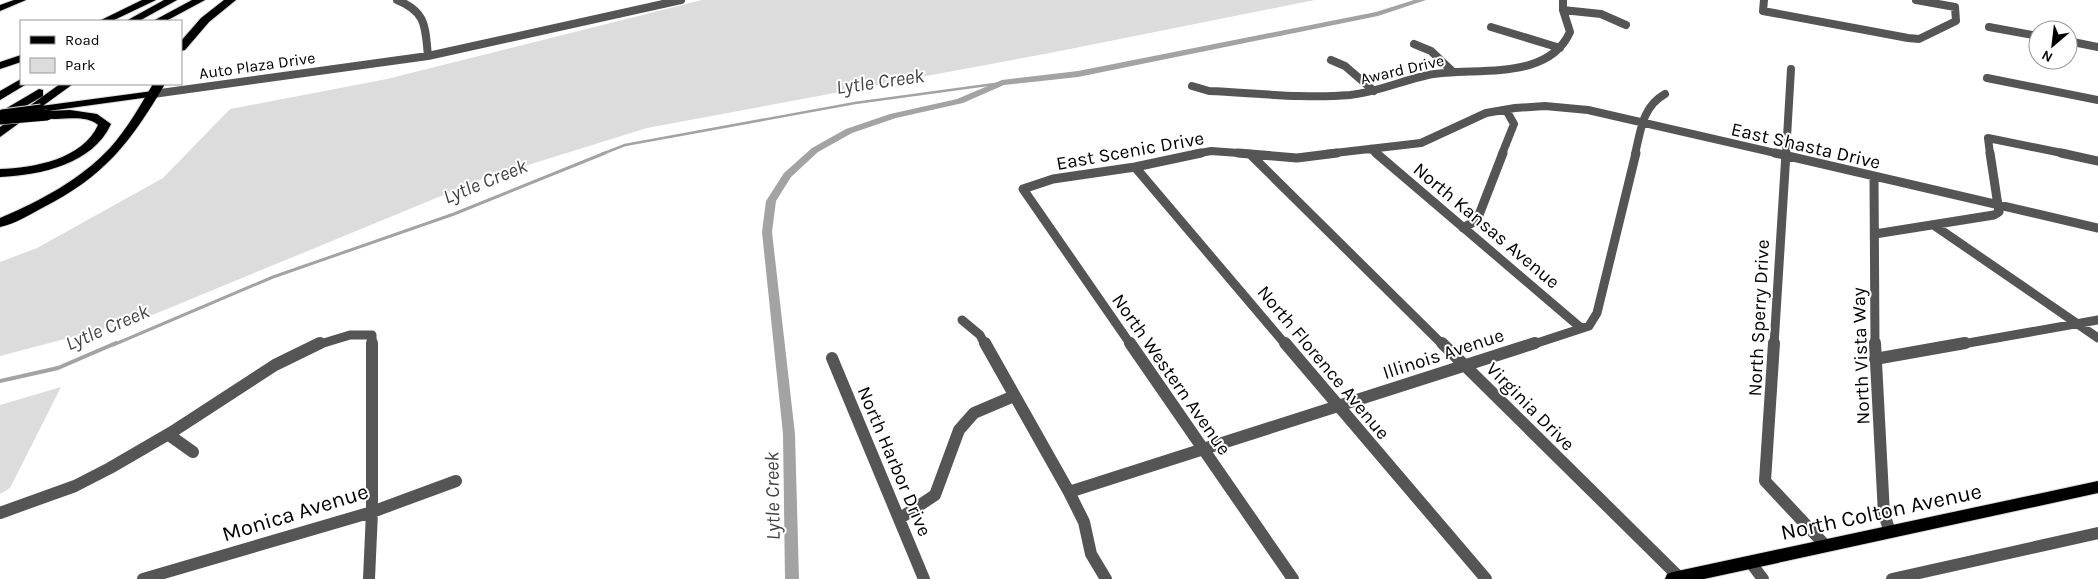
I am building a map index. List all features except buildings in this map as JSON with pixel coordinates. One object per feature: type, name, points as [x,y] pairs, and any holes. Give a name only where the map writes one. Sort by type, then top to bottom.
[{"type":"highway","points":[[106,20],[151,0]]},
{"type":"highway","points":[[133,20],[172,0]]},
{"type":"highway","points":[[160,20],[200,0]]},
{"type":"highway","points":[[182,47],[205,20],[230,0]]},
{"type":"highway","points":[[0,66],[20,58]]},
{"type":"highway","points":[[0,96],[20,84]]},
{"type":"highway","points":[[0,117],[51,85]]},
{"type":"highway","points":[[0,133],[67,85]]},
{"type":"highway","points":[[0,223],[62,192],[102,163],[123,140],[156,89]]},
{"type":"highway","points":[[0,117],[87,114],[100,118],[105,124],[103,133],[83,150],[54,164],[19,172],[0,173]]},
{"type":"main road","points":[[0,2],[5,0]]},
{"type":"main road","points":[[0,8],[22,0]]},
{"type":"main road","name":"Auto Plaza Drive","points":[[0,117],[156,89]]},
{"type":"main road","name":"North Colton Avenue","points":[[1676,578],[2098,487]]},
{"type":"street","points":[[397,0],[413,6],[422,16],[428,56]]},
{"type":"street","name":"Auto Plaza Drive","points":[[156,89],[428,56],[681,0]]},
{"type":"street","points":[[1491,27],[1560,48],[1570,34],[1563,10],[1563,0]]},
{"type":"street","points":[[1764,0],[1763,11],[1908,38],[1919,39],[1956,21],[1954,7],[1916,0]]},
{"type":"street","points":[[1563,10],[1601,14],[1626,25]]},
{"type":"street","points":[[1989,27],[2028,34]]},
{"type":"street","points":[[2078,43],[2098,47]]},
{"type":"street","points":[[1414,44],[1431,51],[1452,71]]},
{"type":"street","name":"Award Drive","points":[[1192,86],[1209,90],[1294,95],[1350,95],[1374,91],[1424,76],[1452,71],[1496,70],[1521,67],[1542,60],[1560,48]]},
{"type":"street","points":[[1331,60],[1345,66],[1374,91]]},
{"type":"street","name":"North Sperry Drive","points":[[1791,69],[1765,481],[1825,546]]},
{"type":"street","points":[[1987,78],[2098,100]]},
{"type":"street","name":"Illinois Avenue","points":[[1070,492],[1202,448],[1589,326],[1597,313],[1648,106],[1665,94]]},
{"type":"street","name":"East Shasta Drive","points":[[1506,110],[1533,106],[1588,110],[2098,228]]},
{"type":"street","points":[[1463,228],[1477,220],[1480,214],[1514,124],[1506,110]]},
{"type":"street","name":"East Scenic Drive","points":[[1023,189],[1053,179],[1135,167],[1211,151],[1297,158],[1430,141],[1474,118],[1506,110]]},
{"type":"street","points":[[1875,234],[1935,226],[1994,215],[1999,212],[1988,138],[2098,161]]},
{"type":"street","name":"North Kansas Avenue","points":[[1371,149],[1581,328]]},
{"type":"street","name":"Virginia Drive","points":[[1251,155],[1676,578]]},
{"type":"street","name":"North Florence Avenue","points":[[1135,167],[1486,579]]},
{"type":"street","name":"North Vista Way","points":[[1874,177],[1875,359],[1884,514],[1890,532]]},
{"type":"street","name":"North Western Avenue","points":[[1023,189],[1293,579]]},
{"type":"street","points":[[1935,226],[2098,338]]},
{"type":"street","points":[[962,320],[980,335],[1070,492],[1084,522],[1091,554],[1106,579]]},
{"type":"street","points":[[1875,359],[2098,320]]},
{"type":"street","points":[[0,513],[15,505],[84,482],[169,435],[270,367],[294,354],[344,336],[360,333],[372,335],[370,379],[372,512],[369,579]]},
{"type":"street","name":"North Harbor Drive","points":[[832,358],[924,579]]},
{"type":"street","points":[[899,520],[935,495],[959,430],[974,413],[1014,396]]},
{"type":"street","points":[[169,435],[193,452]]},
{"type":"street","name":"Monica Avenue","points":[[143,579],[372,512],[456,481]]},
{"type":"street","points":[[1892,579],[2098,533]]},
{"type":"street","points":[[1751,563],[1763,579]]},
{"type":"green space","points":[[702,0],[1315,0],[1050,53],[647,128],[480,180],[145,318],[0,356],[0,262],[37,248],[163,178],[230,109],[387,79]]},
{"type":"green space","points":[[61,387],[10,488],[0,494],[0,405]]},
{"type":"waterway","name":"Lytle Creek","points":[[792,579],[789,434],[767,232],[771,201],[787,175],[815,150],[849,131],[893,116],[960,101],[1002,83],[1078,74],[1378,14],[1422,0]]},
{"type":"waterway","name":"Lytle Creek","points":[[602,154],[625,145],[855,103],[1002,83]]},
{"type":"waterway","name":"Lytle Creek","points":[[113,345],[273,277],[454,214],[605,153]]},
{"type":"waterway","name":"Lytle Creek","points":[[0,381],[58,368],[116,343]]}]
